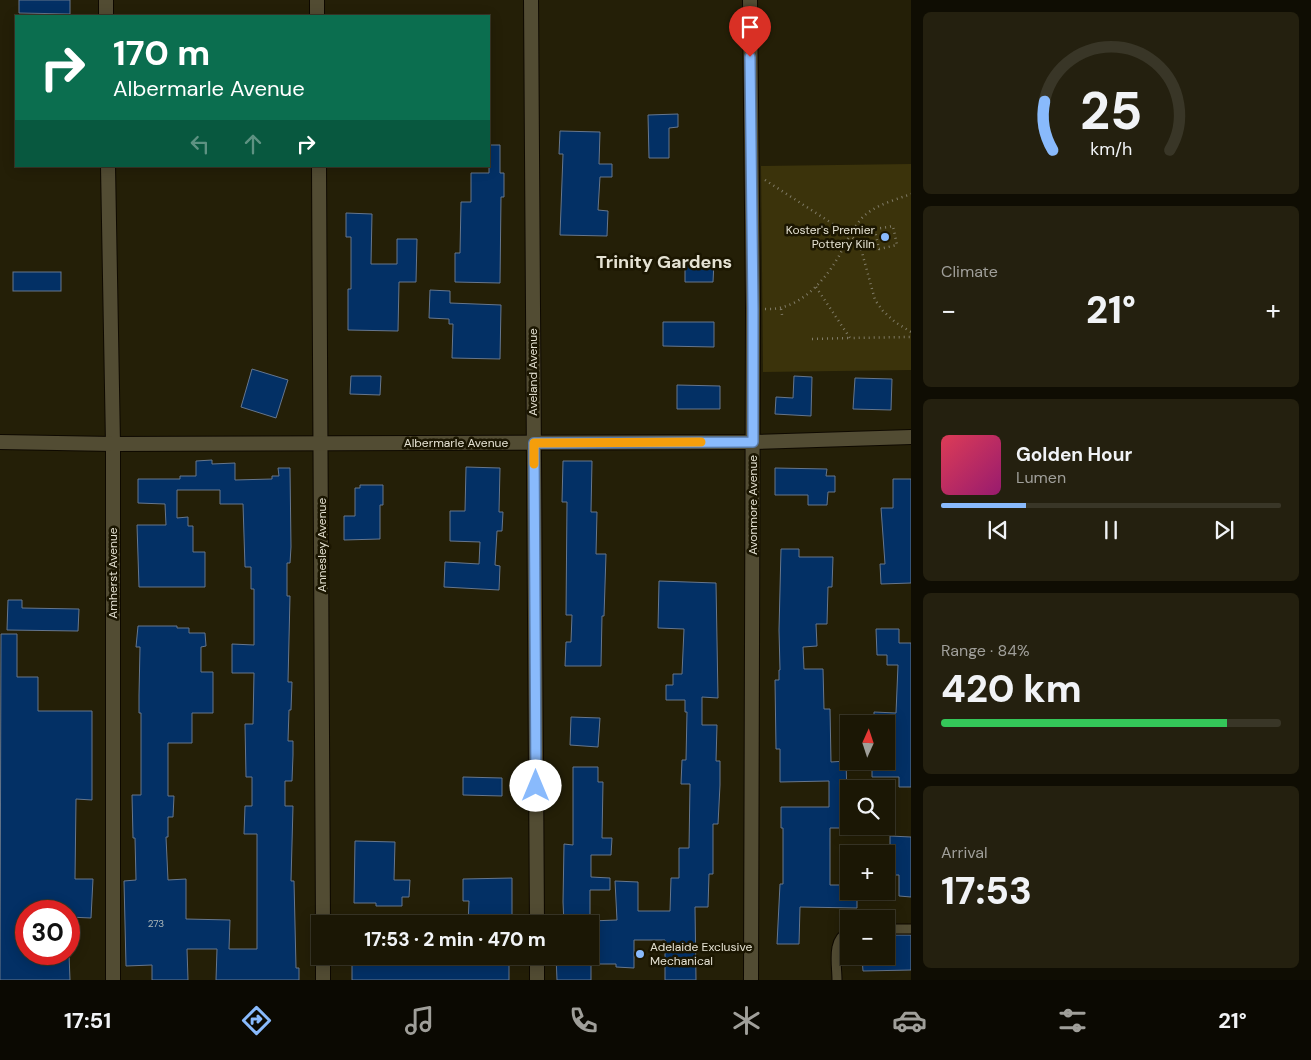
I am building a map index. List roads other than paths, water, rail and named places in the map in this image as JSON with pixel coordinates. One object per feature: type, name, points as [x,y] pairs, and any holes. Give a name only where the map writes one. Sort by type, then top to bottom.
[{"type":"street","points":[[106,0],[106,15]]},
{"type":"street","points":[[317,0],[317,15]]},
{"type":"street","name":"Aveland Avenue","points":[[531,0],[537,915]]},
{"type":"street","name":"Avonmore Avenue","points":[[750,0],[753,309],[751,980]]},
{"type":"street","name":"Amherst Avenue","points":[[108,167],[113,444],[113,980]]},
{"type":"street","name":"Annesley Avenue","points":[[319,167],[322,443],[323,915]]},
{"type":"street","name":"Albermarle Avenue","points":[[0,442],[113,444],[753,442],[911,437]]},
{"type":"street","points":[[323,965],[323,980]]},
{"type":"street","points":[[537,965],[537,980]]},
{"type":"lane","points":[[895,929],[911,929]]},
{"type":"lane","points":[[838,980],[837,944],[840,940]]},
{"type":"place","name":"Koster's Premier Pottery Kiln","points":[[885,237]]},
{"type":"place","name":"Adelaide Exclusive Mechanical","points":[[640,954]]},
{"type":"district","name":"Trinity Gardens","points":[[664,262]]}]
